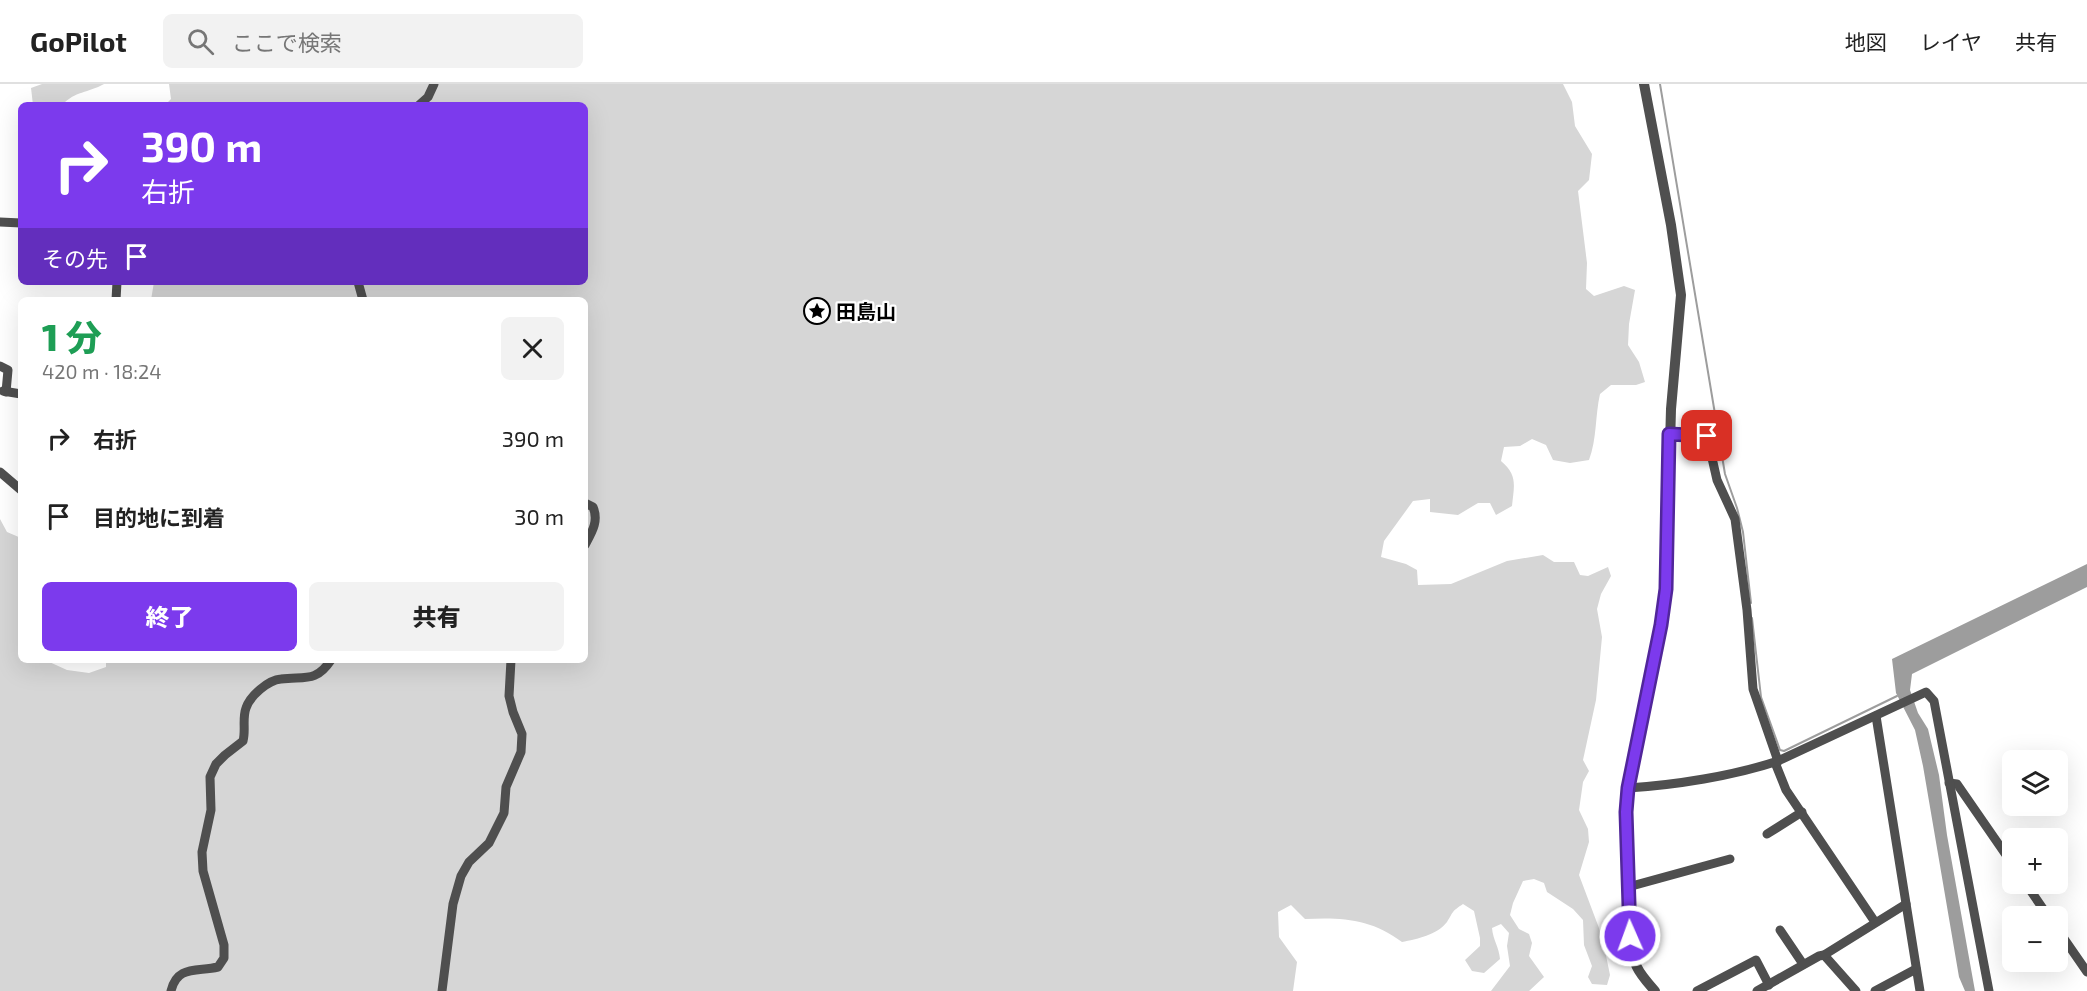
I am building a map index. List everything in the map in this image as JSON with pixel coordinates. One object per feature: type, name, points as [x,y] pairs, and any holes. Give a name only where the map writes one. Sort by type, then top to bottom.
[{"type":"street","points":[[422,102],[435,84]]},
{"type":"street","points":[[1644,84],[1671,225],[1681,295],[1669,434],[1666,589],[1661,625],[1628,788],[1628,887],[1632,955],[1637,969],[1655,991]]},
{"type":"street","points":[[0,222],[18,223]]},
{"type":"street","points":[[0,366],[8,370],[3,391],[18,394]]},
{"type":"street","points":[[1669,434],[1707,436],[1717,480],[1735,519],[1747,610],[1753,689],[1778,761],[1776,765],[1786,790],[1875,922]]},
{"type":"street","points":[[0,472],[18,487]]},
{"type":"street","points":[[588,504],[593,507],[597,516],[588,539]]},
{"type":"street","points":[[171,991],[178,975],[218,967],[224,958],[224,945],[203,871],[202,852],[211,810],[210,777],[216,764],[243,741],[246,708],[251,698],[279,679],[303,679],[317,674],[329,663]]},
{"type":"street","points":[[442,991],[453,904],[460,876],[469,862],[489,843],[504,813],[506,787],[521,752],[522,734],[508,696],[511,663]]},
{"type":"street","points":[[1628,788],[1653,786],[1757,768],[1778,761],[1926,692],[1934,701],[1989,991]]},
{"type":"street","points":[[1876,716],[1920,991]]},
{"type":"street","points":[[1949,783],[1957,784],[2002,849]]},
{"type":"street","points":[[1767,834],[1802,812]]},
{"type":"street","points":[[1628,887],[1730,859]]},
{"type":"street","points":[[1756,991],[1803,964],[1824,955],[1906,904]]},
{"type":"street","points":[[1780,930],[1803,964]]},
{"type":"street","points":[[2068,944],[2087,972]]},
{"type":"street","points":[[1824,955],[1856,991]]},
{"type":"street","points":[[1697,991],[1756,960],[1769,985]]},
{"type":"street","points":[[1875,991],[1916,969]]},
{"type":"shaded area","points":[[42,84],[104,84],[65,102],[33,102],[31,88]]},
{"type":"shaded area","points":[[169,84],[1563,84],[1572,102],[1575,126],[1592,154],[1589,180],[1578,191],[1587,263],[1586,289],[1594,296],[1624,286],[1635,290],[1628,345],[1639,362],[1645,382],[1636,385],[1611,385],[1600,394],[1589,460],[1570,463],[1553,460],[1546,445],[1532,439],[1520,446],[1504,447],[1501,461],[1510,471],[1514,481],[1512,506],[1496,515],[1490,503],[1478,503],[1458,515],[1430,512],[1430,499],[1413,501],[1384,541],[1381,557],[1406,564],[1417,570],[1418,585],[1451,584],[1507,561],[1543,555],[1554,562],[1574,562],[1580,575],[1588,576],[1608,567],[1611,576],[1601,594],[1597,609],[1602,637],[1596,700],[1583,760],[1589,771],[1583,782],[1579,810],[1588,829],[1589,842],[1579,875],[1602,936],[1610,975],[1607,985],[1592,984],[1588,977],[1592,966],[1584,945],[1583,920],[1573,909],[1547,892],[1544,883],[1534,879],[1523,881],[1510,915],[1519,929],[1529,934],[1532,943],[1529,956],[1544,977],[1529,991],[1491,991],[1510,966],[1507,946],[1509,933],[1501,924],[1492,928],[1500,959],[1484,973],[1472,971],[1465,960],[1480,946],[1480,938],[1474,911],[1463,904],[1438,930],[1426,936],[1402,942],[1379,928],[1356,921],[1305,919],[1291,905],[1278,912],[1279,937],[1297,962],[1293,991],[0,991],[0,519],[7,532],[18,537],[18,663],[52,663],[67,670],[89,673],[106,667],[106,663],[588,663],[588,297],[152,297],[154,285],[588,285],[588,102],[168,102],[171,99]]},
{"type":"shaded area","points":[[2087,564],[2087,587],[1912,674],[1910,690],[1918,713],[1928,729],[1939,775],[1947,835],[1975,991],[1965,991],[1959,977],[1923,766],[1915,730],[1896,693],[1892,659]]},
{"type":"waterway","points":[[1660,84],[1725,474],[1743,532],[1751,603]]},
{"type":"waterway","points":[[1752,618],[1761,697],[1780,750],[1784,751],[1897,696]]},
{"type":"place","name":"田島山","points":[[817,311]]},
{"type":"route","points":[[1630,936],[1626,812],[1629,776],[1650,681],[1666,589],[1669,434],[1707,436]]}]
